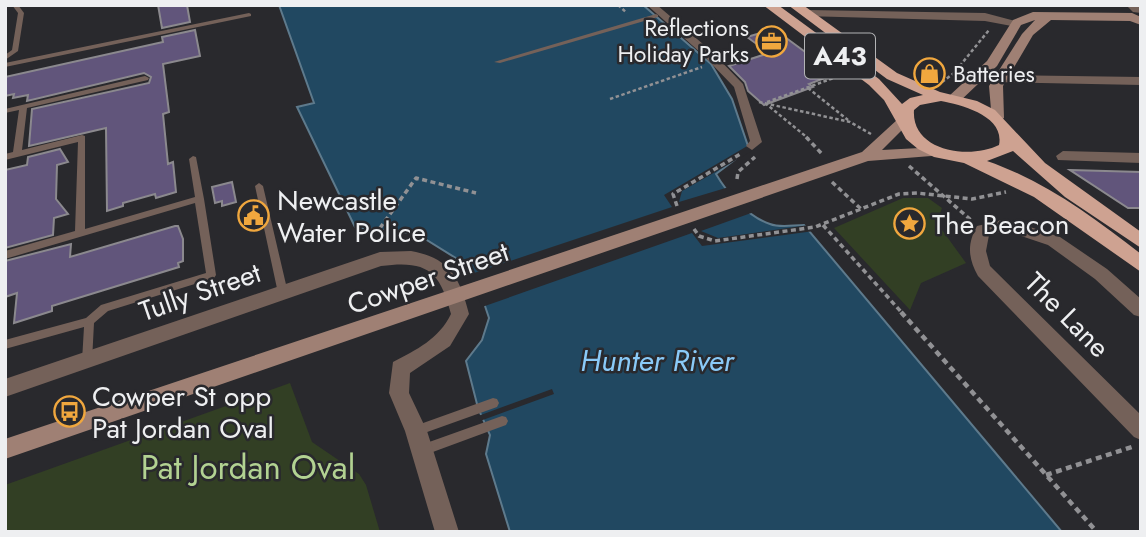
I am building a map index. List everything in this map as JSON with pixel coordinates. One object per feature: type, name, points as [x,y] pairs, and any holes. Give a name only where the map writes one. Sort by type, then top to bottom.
[{"type":"highway","name":"A43","points":[[769,5],[874,82],[890,97],[910,133],[939,152],[1029,183],[1060,202],[1141,265]]},
{"type":"highway","name":"A43","points":[[794,5],[892,76],[946,89],[997,118]]},
{"type":"highway","points":[[903,120],[906,108],[915,101],[946,89]]},
{"type":"highway","points":[[997,118],[1009,137],[1054,180],[1141,241]]},
{"type":"highway","name":"A43","points":[[958,158],[979,160],[996,156],[1007,148],[1009,137]]},
{"type":"main road","points":[[946,89],[992,63],[1017,23],[1033,16],[1137,13]]},
{"type":"main road","points":[[997,118],[995,94],[1000,79],[1036,24],[1049,16]]},
{"type":"main road","name":"Cowper Street","points":[[867,156],[903,120]]},
{"type":"main road","name":"Cowper Street","points":[[5,449],[308,349],[867,156],[939,152]]},
{"type":"street","points":[[653,11],[706,52],[739,86],[754,144]]},
{"type":"street","points":[[808,14],[937,11],[1002,18],[1017,23]]},
{"type":"street","points":[[1000,79],[1141,81]]},
{"type":"street","points":[[1063,156],[1141,158]]},
{"type":"street","points":[[983,230],[1006,225],[1055,241],[1101,274],[1141,310]]},
{"type":"street","name":"The Lane","points":[[983,230],[976,245],[978,260],[984,271],[1141,430]]},
{"type":"street","name":"Tully Street","points":[[5,388],[87,362],[380,258],[406,255],[422,257],[435,264],[444,275],[458,302],[460,314],[449,337],[400,368],[399,393],[416,431],[447,532]]},
{"type":"lane","points":[[5,58],[15,51],[21,13],[15,5]]},
{"type":"lane","points":[[498,62],[653,11]]},
{"type":"lane","points":[[5,65],[249,15]]},
{"type":"lane","points":[[5,111],[145,78]]},
{"type":"lane","points":[[17,154],[23,107]]},
{"type":"lane","points":[[5,158],[82,138],[80,234]]},
{"type":"lane","points":[[5,345],[89,321],[105,308],[211,275],[194,159]]},
{"type":"lane","points":[[259,186],[283,293]]},
{"type":"lane","points":[[5,255],[200,199]]},
{"type":"lane","points":[[87,362],[89,321]]},
{"type":"lane","points":[[416,431],[493,403]]},
{"type":"lane","points":[[422,450],[502,421]]},
{"type":"path","points":[[946,89],[992,27]]},
{"type":"path","points":[[610,99],[710,64]]},
{"type":"path","points":[[765,102],[845,74]]},
{"type":"path","points":[[807,88],[850,122],[874,136]]},
{"type":"path","points":[[765,102],[850,122]]},
{"type":"path","points":[[765,102],[823,155]]},
{"type":"path","points":[[737,179],[738,172],[754,160],[758,150],[754,144]]},
{"type":"path","points":[[909,167],[983,230]]},
{"type":"path","points":[[380,229],[416,178],[476,193]]},
{"type":"path","points":[[832,182],[861,209]]},
{"type":"path","points":[[815,227],[899,194],[986,198],[1013,189]]},
{"type":"path","points":[[823,225],[1097,532]]},
{"type":"path","points":[[1046,475],[1141,444]]},
{"type":"green space","points":[[903,198],[928,198],[942,208],[937,223],[966,263],[921,283],[910,310],[834,228]]},
{"type":"green space","name":"Pat Jordan Oval","points":[[290,383],[312,442],[359,474],[366,485],[380,532],[5,532],[5,485]]},
{"type":"water","name":"Hunter River","points":[[279,5],[643,5],[711,64],[732,99],[749,149],[716,174],[726,189],[739,204],[762,221],[778,226],[804,225],[1062,532],[510,532],[486,454],[490,435],[478,408],[466,361],[482,340],[489,318],[482,297],[467,265],[417,234],[355,227],[297,107],[314,103]]},
{"type":"pier","points":[[749,145],[752,151],[682,191],[679,202],[729,187],[754,212],[701,231],[718,238],[809,225],[814,231],[702,246],[692,233],[482,307],[468,275],[672,207],[664,195]]},
{"type":"pier","points":[[552,389],[554,394],[480,421],[478,416]]},
{"type":"building","points":[[158,5],[187,5],[190,22],[162,28]]},
{"type":"building","points":[[774,29],[835,74],[809,84],[813,87],[764,105],[748,91],[745,82],[729,66],[769,53],[747,37]]},
{"type":"building","points":[[195,30],[200,56],[163,64],[169,112],[163,114],[168,164],[173,162],[176,192],[156,198],[155,194],[123,203],[123,206],[107,211],[106,128],[29,146],[32,109],[149,83],[151,77],[144,73],[27,101],[28,95],[13,98],[14,94],[5,96],[5,77],[163,42],[162,37]]},
{"type":"building","points":[[60,149],[68,162],[57,165],[56,199],[68,214],[54,218],[53,235],[5,248],[5,170],[27,165],[28,157]]},
{"type":"building","points":[[1070,170],[1141,172],[1141,208],[1128,208]]},
{"type":"building","points":[[232,182],[236,202],[222,206],[222,201],[215,203],[212,187]]},
{"type":"building","points":[[178,226],[183,239],[183,261],[178,263],[179,267],[52,306],[52,311],[14,323],[17,293],[5,297],[5,261],[71,244],[70,257]]},
{"type":"place","name":"Reflections Holiday Parks","points":[[772,41]]},
{"type":"place","name":"Batteries","points":[[930,74]]},
{"type":"place","name":"Newcastle Water Police","points":[[254,216]]},
{"type":"place","name":"The Beacon","points":[[909,224]]},
{"type":"place","name":"Cowper St opp Pat Jordan Oval","points":[[69,412]]}]
